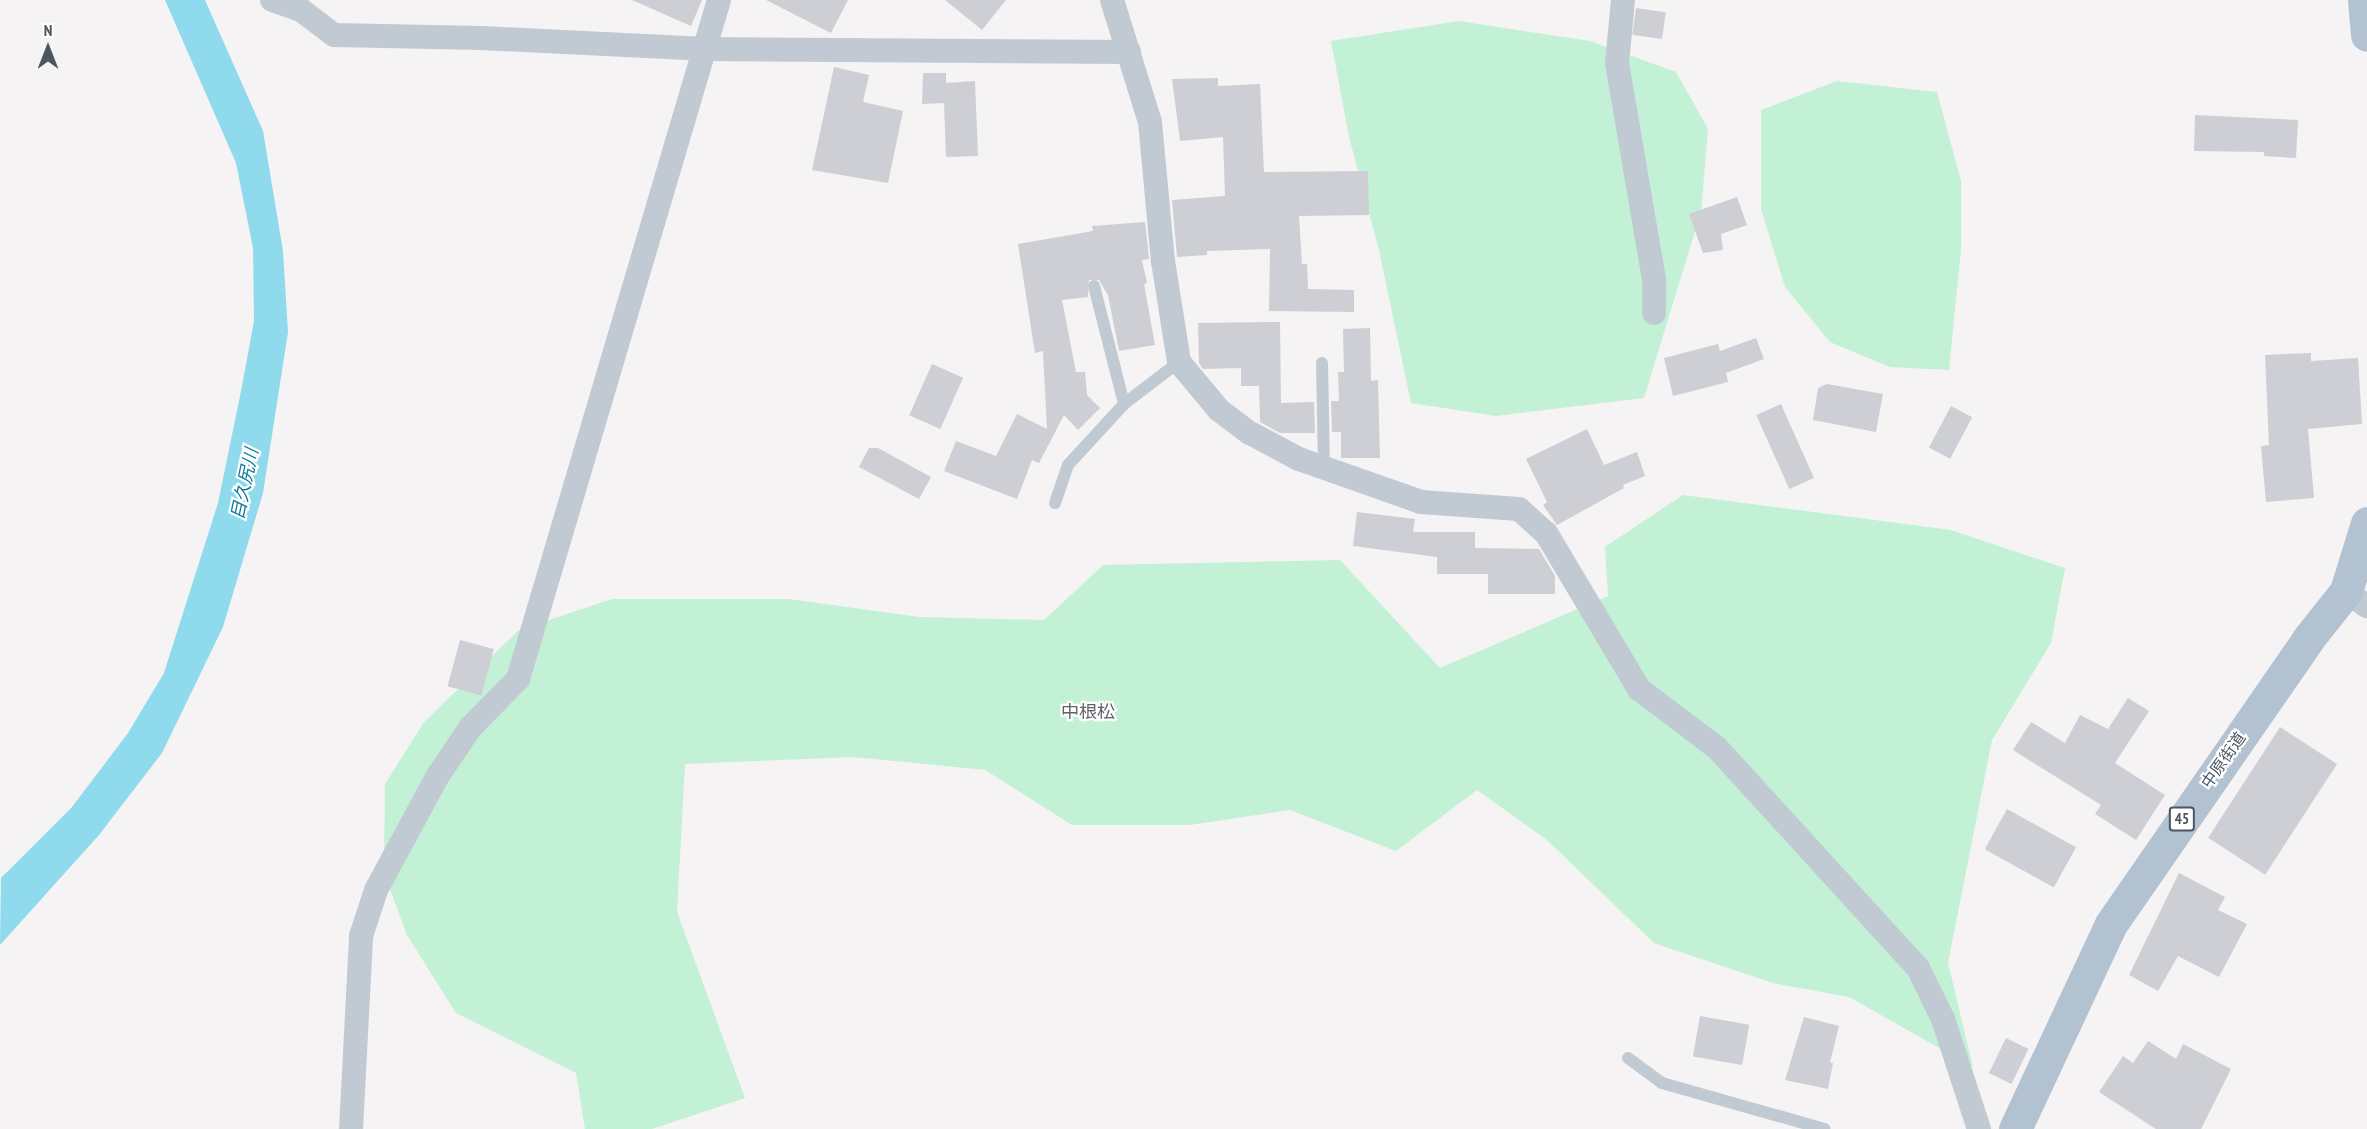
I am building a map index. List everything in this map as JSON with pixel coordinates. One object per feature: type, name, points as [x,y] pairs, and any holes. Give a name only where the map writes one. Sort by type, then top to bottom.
[{"type":"main road","points":[[2364,0],[2367,35]]},
{"type":"main road","name":"中原街道","points":[[2015,1129],[2111,924],[2301,649],[2356,599],[2367,523]]},
{"type":"street","points":[[272,0],[302,10],[334,35],[482,38],[702,50],[1129,52]]},
{"type":"street","points":[[351,1129],[361,936],[372,902],[437,777],[470,728],[518,678],[702,50],[719,0]]},
{"type":"street","points":[[1112,0],[1150,122],[1163,261],[1179,362],[1219,410],[1250,433],[1299,459],[1421,502],[1520,509],[1546,534],[1639,689],[1717,748],[1918,968],[1943,1019],[1979,1129]]},
{"type":"street","points":[[1623,0],[1617,63],[1654,279],[1654,313]]},
{"type":"lane","points":[[1094,286],[1124,404]]},
{"type":"lane","points":[[1055,503],[1068,465],[1124,404],[1179,362]]},
{"type":"lane","points":[[1322,363],[1324,467]]},
{"type":"lane","points":[[1628,1059],[1662,1083],[1825,1129]]},
{"type":"green space","points":[[1459,21],[1590,41],[1676,72],[1708,129],[1701,212],[1644,398],[1496,416],[1411,403],[1379,250],[1349,137],[1331,41]]},
{"type":"green space","points":[[1837,81],[1937,92],[1961,181],[1961,249],[1949,370],[1890,367],[1830,342],[1785,287],[1761,209],[1761,110]]},
{"type":"green space","points":[[1683,495],[1951,530],[2065,568],[2051,643],[1992,740],[1948,963],[1973,1067],[1849,997],[1773,983],[1654,943],[1547,840],[1477,790],[1396,851],[1290,810],[1190,825],[1072,825],[985,770],[854,757],[685,764],[677,912],[745,1098],[652,1129],[585,1129],[576,1073],[456,1013],[407,935],[384,873],[385,784],[424,722],[519,630],[612,599],[789,599],[919,617],[1044,620],[1103,565],[1340,560],[1440,668],[1608,596],[1605,547]]},
{"type":"water","name":"目久尻川","points":[[165,0],[205,0],[263,131],[283,251],[288,332],[263,493],[223,627],[162,753],[99,835],[0,945],[1,878],[72,807],[128,733],[164,673],[218,503],[254,321],[253,248],[236,163]]},
{"type":"building","points":[[632,0],[702,0],[691,26]]},
{"type":"building","points":[[766,0],[848,0],[831,33]]},
{"type":"building","points":[[945,0],[1006,0],[982,30]]},
{"type":"building","points":[[1636,8],[1666,12],[1662,39],[1632,35]]},
{"type":"building","points":[[834,67],[869,75],[863,102],[903,111],[888,183],[812,170]]},
{"type":"building","points":[[923,73],[946,73],[946,83],[975,81],[978,156],[946,157],[944,103],[922,104]]},
{"type":"building","points":[[1218,78],[1218,86],[1260,84],[1264,172],[1368,171],[1369,215],[1299,216],[1302,264],[1307,264],[1308,289],[1354,290],[1354,312],[1269,311],[1270,249],[1207,251],[1207,255],[1177,257],[1172,200],[1225,196],[1223,137],[1180,141],[1172,79]]},
{"type":"building","points":[[2195,115],[2298,120],[2296,158],[2264,156],[2264,152],[2194,151]]},
{"type":"building","points":[[1737,197],[1747,225],[1721,234],[1723,250],[1703,253],[1689,214]]},
{"type":"building","points":[[1145,222],[1149,259],[1142,260],[1155,345],[1119,351],[1108,295],[1099,280],[1089,280],[1088,297],[1062,300],[1076,372],[1085,372],[1087,395],[1100,408],[1078,430],[1064,415],[1039,463],[1032,460],[1017,499],[944,471],[956,441],[996,456],[1017,414],[1047,429],[1043,351],[1035,353],[1018,244],[1093,231],[1092,226]]},
{"type":"building","points":[[1280,322],[1281,403],[1314,402],[1315,433],[1280,433],[1260,422],[1259,386],[1241,386],[1241,368],[1203,369],[1199,363],[1198,323]]},
{"type":"building","points":[[1370,328],[1371,381],[1378,380],[1380,458],[1341,458],[1341,432],[1332,432],[1331,401],[1339,401],[1338,372],[1344,372],[1343,329]]},
{"type":"building","points":[[1756,338],[1764,359],[1726,373],[1728,382],[1673,396],[1664,358],[1718,344],[1720,351]]},
{"type":"building","points":[[2311,353],[2311,361],[2358,358],[2362,424],[2308,429],[2314,498],[2266,502],[2261,446],[2269,445],[2265,355]]},
{"type":"building","points":[[932,364],[963,378],[940,429],[909,415]]},
{"type":"building","points":[[1827,384],[1883,394],[1876,432],[1813,420],[1818,388]]},
{"type":"building","points":[[1781,404],[1814,478],[1789,489],[1756,415]]},
{"type":"building","points":[[1951,406],[1972,417],[1950,459],[1929,447]]},
{"type":"building","points":[[1587,429],[1604,465],[1637,452],[1645,476],[1623,485],[1624,488],[1557,525],[1543,505],[1547,502],[1526,459]]},
{"type":"building","points":[[869,448],[878,448],[931,477],[919,499],[859,467]]},
{"type":"building","points":[[1357,512],[1415,519],[1413,532],[1475,532],[1475,548],[1539,549],[1555,576],[1555,594],[1488,594],[1488,574],[1437,574],[1437,557],[1353,546]]},
{"type":"building","points":[[460,640],[494,649],[481,695],[448,686]]},
{"type":"building","points":[[2128,698],[2149,711],[2115,763],[2165,795],[2136,840],[2095,814],[2101,805],[2013,750],[2031,722],[2065,743],[2080,715],[2108,729]]},
{"type":"building","points":[[2280,727],[2337,764],[2265,875],[2208,838]]},
{"type":"building","points":[[2007,809],[2076,847],[2054,888],[1985,849]]},
{"type":"building","points":[[2179,873],[2225,897],[2218,910],[2247,924],[2219,977],[2178,956],[2158,991],[2129,975]]},
{"type":"building","points":[[1700,1016],[1749,1025],[1742,1065],[1693,1056]]},
{"type":"building","points":[[1804,1017],[1839,1026],[1830,1062],[1833,1063],[1828,1089],[1785,1080]]},
{"type":"building","points":[[2006,1038],[2028,1049],[2011,1084],[1989,1073]]},
{"type":"building","points":[[2148,1041],[2176,1059],[2183,1044],[2231,1069],[2201,1129],[2156,1129],[2099,1092],[2123,1056],[2133,1063]]},
{"type":"district","name":"中根松","points":[[1088,712]]}]
